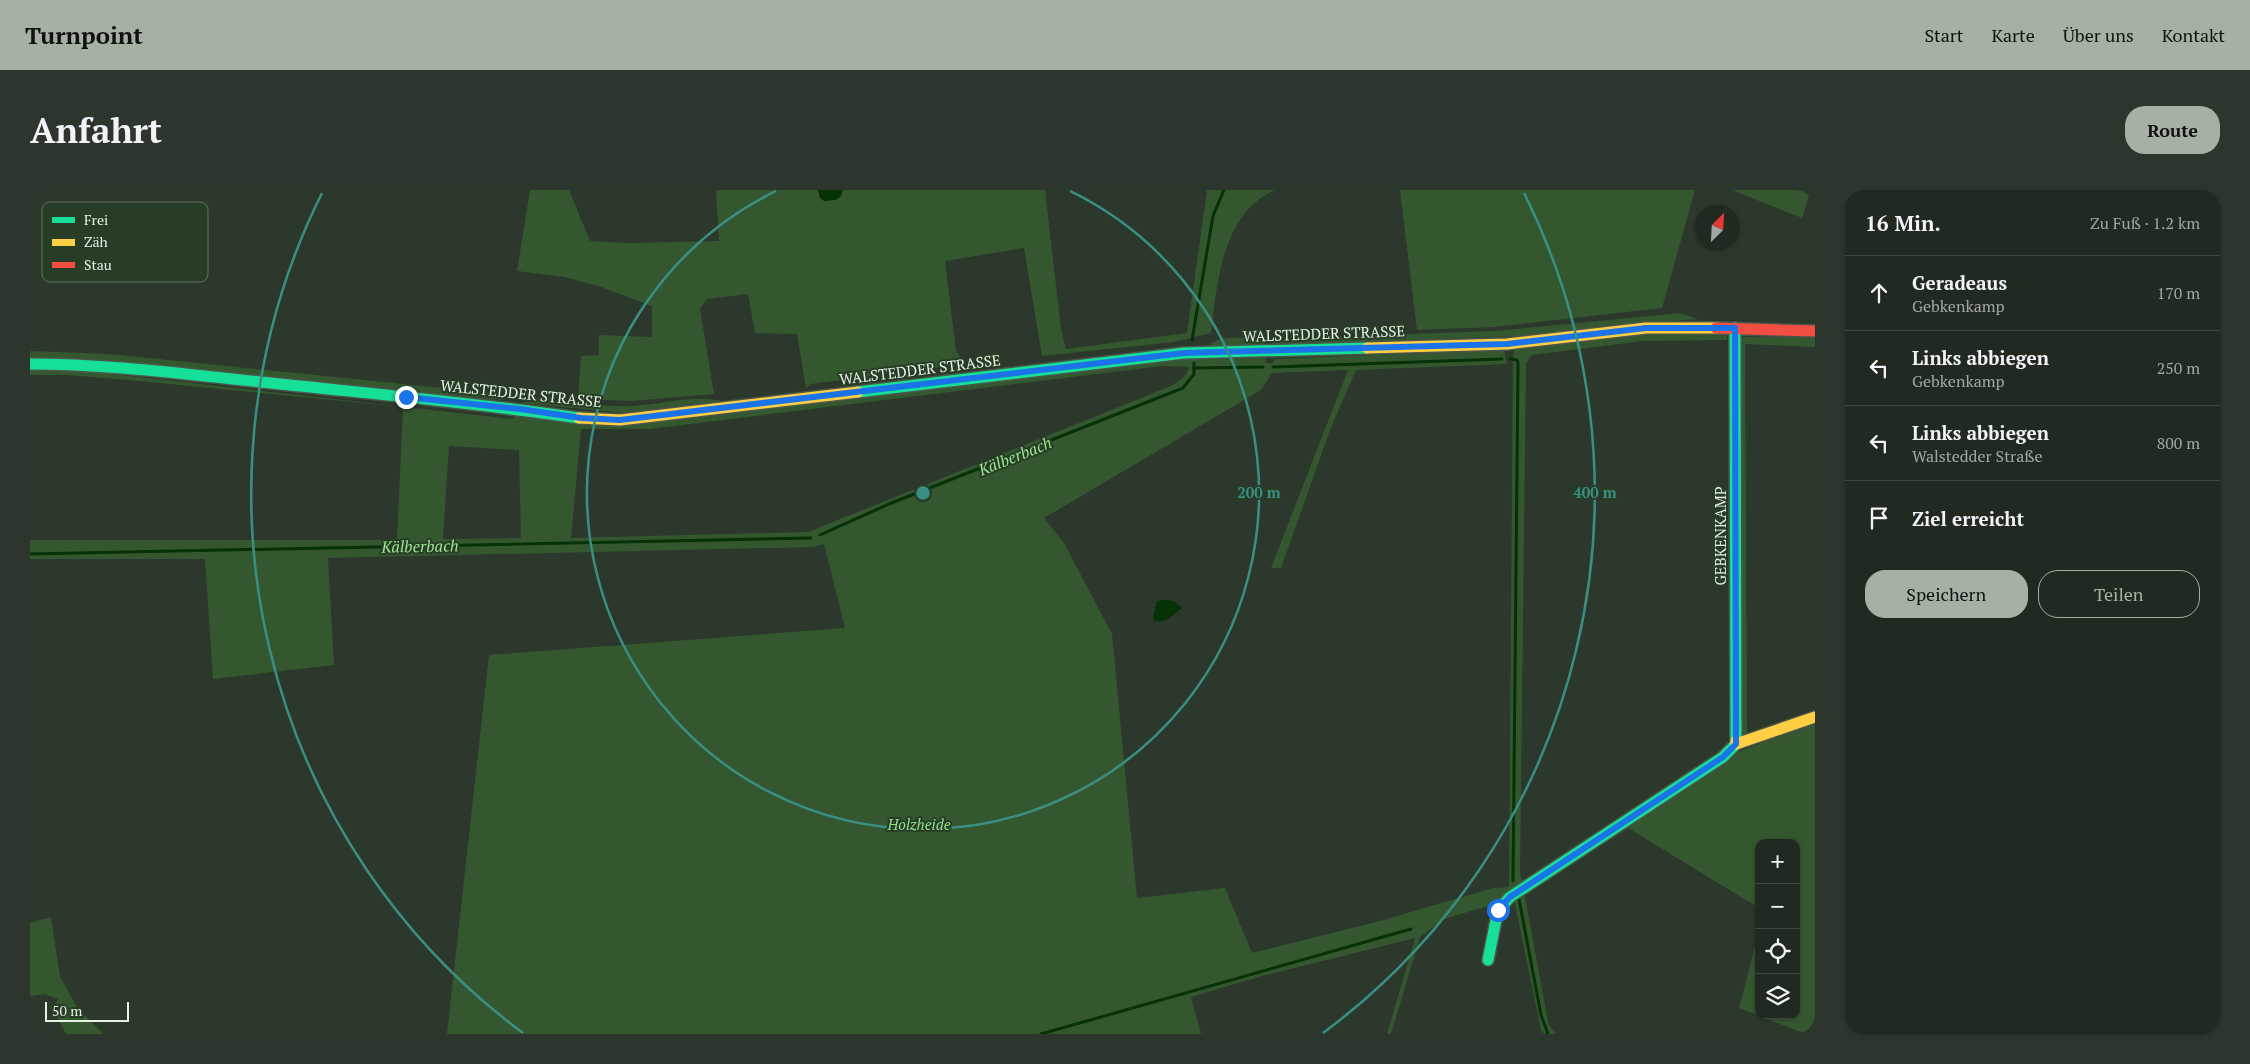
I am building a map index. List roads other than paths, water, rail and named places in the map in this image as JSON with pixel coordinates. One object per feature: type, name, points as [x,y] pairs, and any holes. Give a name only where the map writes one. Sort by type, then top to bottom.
[{"type":"main road","name":"WALSTEDDER STRASSE","points":[[30,364],[68,364],[140,370],[511,408],[581,418],[620,420],[1184,353],[1507,344],[1646,328],[1735,328],[1815,331]]},
{"type":"main road","name":"GEBKENKAMP","points":[[1735,328],[1736,744]]},
{"type":"main road","points":[[1488,960],[1498,910],[1510,897],[1723,757],[1736,744],[1815,717]]},
{"type":"waterway","name":"Kälberbach","points":[[1192,340],[1213,216],[1224,190]]},
{"type":"waterway","points":[[1273,367],[1502,359]]},
{"type":"waterway","points":[[1511,359],[1517,360],[1518,363],[1513,881]]},
{"type":"waterway","name":"Kälberbach","points":[[820,535],[889,504],[1183,388],[1194,374],[1194,363]]},
{"type":"waterway","points":[[1194,368],[1263,367]]},
{"type":"waterway","name":"Kälberbach","points":[[30,554],[811,538]]},
{"type":"waterway","points":[[1519,899],[1541,1015],[1548,1034]]},
{"type":"waterway","points":[[1041,1034],[1411,929]]},
{"type":"park label","name":"Holzheide","points":[[919,825]]}]
